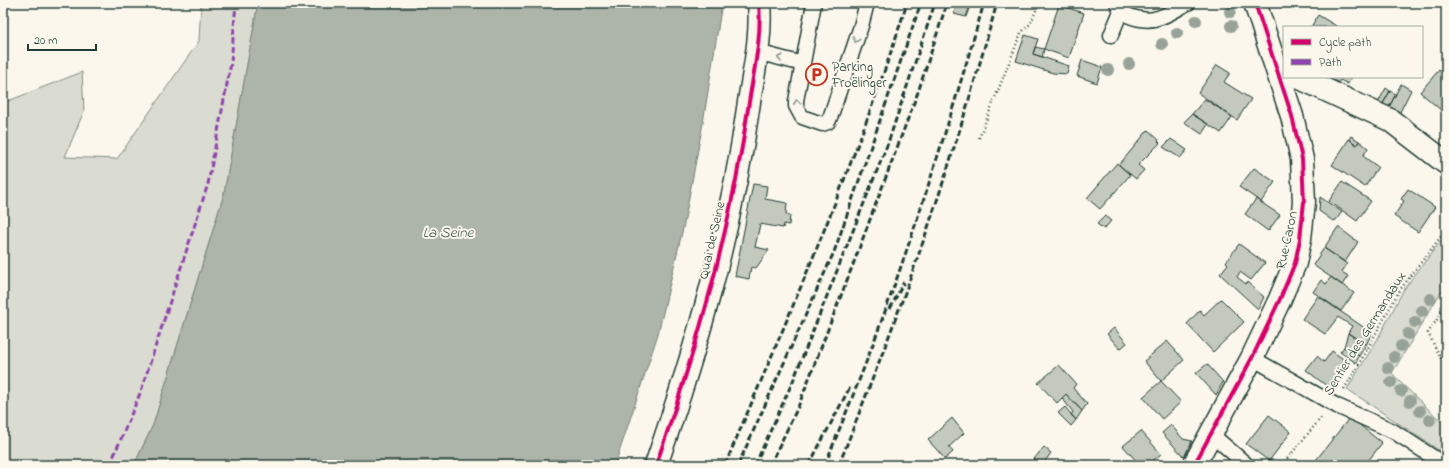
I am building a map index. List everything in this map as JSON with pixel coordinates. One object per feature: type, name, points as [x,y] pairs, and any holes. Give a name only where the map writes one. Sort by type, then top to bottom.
[{"type":"street","name":"Rue Caron","points":[[1194,465],[1252,358],[1280,299],[1295,263],[1300,239],[1304,202],[1302,159],[1280,69],[1255,3]]},
{"type":"street","name":"Quai de Seine","points":[[656,465],[680,394],[725,232],[745,134],[757,52],[761,7]]},
{"type":"street","points":[[1300,78],[1390,120],[1446,163]]},
{"type":"lane","points":[[814,3],[796,106],[802,117],[822,124],[828,122],[831,115],[861,26],[867,3]]},
{"type":"lane","points":[[1111,36],[1119,7],[1132,17],[1146,20],[1155,19],[1188,3]]},
{"type":"lane","points":[[757,52],[803,64]]},
{"type":"lane","points":[[1252,358],[1333,403],[1393,431],[1445,465]]},
{"type":"lane","points":[[1211,434],[1247,465]]},
{"type":"path","points":[[979,138],[1021,33],[1031,23],[1039,3]]},
{"type":"path","points":[[1446,306],[1428,333],[1446,368]]},
{"type":"shaded area","points":[[201,3],[258,3],[224,194],[153,425],[134,465],[3,465],[3,103],[82,72],[84,111],[65,157],[117,159],[199,41]]},
{"type":"shaded area","points":[[1446,234],[1446,289],[1441,292],[1392,373],[1446,426],[1446,455],[1347,389],[1377,340],[1404,289]]},
{"type":"water","name":"La Seine","points":[[258,3],[722,3],[703,123],[684,224],[658,334],[615,465],[134,465],[153,425],[224,194]]},
{"type":"building","points":[[957,3],[971,3],[966,17],[954,14]]},
{"type":"building","points":[[1059,5],[1084,13],[1069,58],[1044,49]]},
{"type":"building","points":[[1318,15],[1336,26],[1312,26]]},
{"type":"building","points":[[1025,35],[1038,39],[1033,54],[1069,66],[1067,74],[1053,73],[1016,61]]},
{"type":"building","points":[[1035,47],[1044,49],[1042,57],[1033,54]]},
{"type":"building","points":[[1082,60],[1102,67],[1097,83],[1077,76]]},
{"type":"building","points":[[1217,65],[1230,73],[1224,82],[1251,99],[1237,120],[1198,93]]},
{"type":"building","points":[[1439,70],[1446,76],[1446,108],[1443,112],[1420,92]]},
{"type":"building","points":[[1329,78],[1351,78],[1348,84],[1340,80],[1338,83]]},
{"type":"building","points":[[1401,84],[1411,90],[1396,120],[1386,113]]},
{"type":"building","points":[[1386,88],[1390,91],[1380,109],[1376,106]]},
{"type":"building","points":[[1390,91],[1396,94],[1386,113],[1380,109]]},
{"type":"building","points":[[1205,99],[1232,117],[1221,133],[1192,114]]},
{"type":"building","points":[[1192,114],[1208,124],[1202,134],[1184,122]]},
{"type":"building","points":[[1148,130],[1159,140],[1158,141],[1160,143],[1138,165],[1144,170],[1136,179],[1119,165]]},
{"type":"building","points":[[1351,136],[1359,141],[1357,145],[1349,139]]},
{"type":"building","points":[[1171,139],[1187,150],[1180,158],[1163,147]]},
{"type":"building","points":[[1349,139],[1357,145],[1359,141],[1368,148],[1363,156],[1378,167],[1365,187],[1332,165]]},
{"type":"building","points":[[1117,163],[1130,175],[1100,209],[1087,198]]},
{"type":"building","points":[[1254,168],[1275,182],[1261,202],[1239,187]]},
{"type":"building","points":[[1342,182],[1371,201],[1357,221],[1329,201]]},
{"type":"building","points":[[753,184],[767,186],[765,199],[787,203],[786,214],[790,215],[789,225],[784,224],[783,228],[760,224],[755,247],[769,250],[756,268],[751,267],[749,279],[735,276]]},
{"type":"building","points":[[1408,189],[1435,207],[1418,232],[1394,216],[1404,201],[1401,199]]},
{"type":"building","points":[[1320,197],[1342,212],[1336,220],[1333,221],[1319,211]]},
{"type":"building","points":[[1256,199],[1280,215],[1268,231],[1245,214]]},
{"type":"building","points":[[1105,216],[1111,221],[1104,229],[1097,224]]},
{"type":"building","points":[[1338,227],[1358,242],[1345,262],[1324,248]]},
{"type":"building","points":[[1239,244],[1265,263],[1251,280],[1240,272],[1237,277],[1246,284],[1247,282],[1264,297],[1258,309],[1220,274],[1228,264],[1226,262]]},
{"type":"building","points":[[1324,248],[1347,264],[1342,272],[1348,276],[1342,285],[1313,265]]},
{"type":"building","points":[[1331,277],[1354,293],[1341,311],[1313,292],[1321,280],[1326,284]]},
{"type":"building","points":[[1318,296],[1372,333],[1366,345],[1348,333],[1352,326],[1338,317],[1325,334],[1302,319]]},
{"type":"building","points":[[1221,299],[1244,322],[1213,352],[1187,324],[1200,310],[1204,315]]},
{"type":"building","points":[[1114,328],[1127,343],[1120,349],[1107,334]]},
{"type":"building","points":[[1348,333],[1366,345],[1359,356],[1344,347]]},
{"type":"building","points":[[1167,341],[1184,360],[1161,381],[1144,361]]},
{"type":"building","points":[[1344,347],[1359,356],[1356,363],[1340,352]]},
{"type":"building","points":[[1332,351],[1346,361],[1328,387],[1306,370],[1317,356],[1324,362]]},
{"type":"building","points":[[1207,364],[1223,382],[1216,395],[1196,373]]},
{"type":"building","points":[[1059,365],[1076,384],[1073,388],[1087,404],[1082,411],[1066,394],[1057,403],[1038,383]]},
{"type":"building","points":[[1161,381],[1181,402],[1162,419],[1143,397]]},
{"type":"building","points":[[1066,394],[1082,411],[1076,420],[1071,415],[1073,412],[1062,398]]},
{"type":"building","points":[[1065,407],[1076,420],[1071,426],[1058,413]]},
{"type":"building","points":[[1269,415],[1291,432],[1269,461],[1246,444]]},
{"type":"building","points":[[1350,417],[1382,443],[1365,465],[1323,465],[1316,460]]},
{"type":"building","points":[[952,418],[964,433],[949,447],[953,452],[945,459],[928,440]]},
{"type":"building","points":[[1171,425],[1183,439],[1192,441],[1184,457],[1162,433]]},
{"type":"building","points":[[1141,431],[1161,454],[1148,465],[1140,465],[1123,446]]},
{"type":"building","points":[[1044,447],[1051,453],[1043,464],[1040,465],[1034,459]]},
{"type":"railway","points":[[725,465],[845,179],[907,3]]},
{"type":"railway","points":[[738,465],[834,252],[921,3]]},
{"type":"railway","points":[[755,465],[793,381],[888,143],[935,3]]},
{"type":"railway","points":[[770,465],[798,407],[854,262],[918,92],[947,3]]},
{"type":"railway","points":[[825,465],[867,359],[918,217],[959,89],[984,3]]},
{"type":"railway","points":[[839,465],[894,322],[928,227],[964,115],[997,3]]},
{"type":"railway","points":[[890,309],[904,282]]},
{"type":"railway","points":[[809,465],[850,387]]},
{"type":"marked path","points":[[110,465],[141,391],[208,184],[231,63],[236,3]]},
{"type":"cycle path","points":[[656,465],[699,331],[723,240],[742,148],[755,65],[760,15],[759,3]]},
{"type":"cycle path","points":[[1194,465],[1252,358],[1280,299],[1295,263],[1300,239],[1304,202],[1302,159],[1292,116],[1255,3]]},
{"type":"place","name":"Parking Froëlinger","points":[[817,74]]}]
